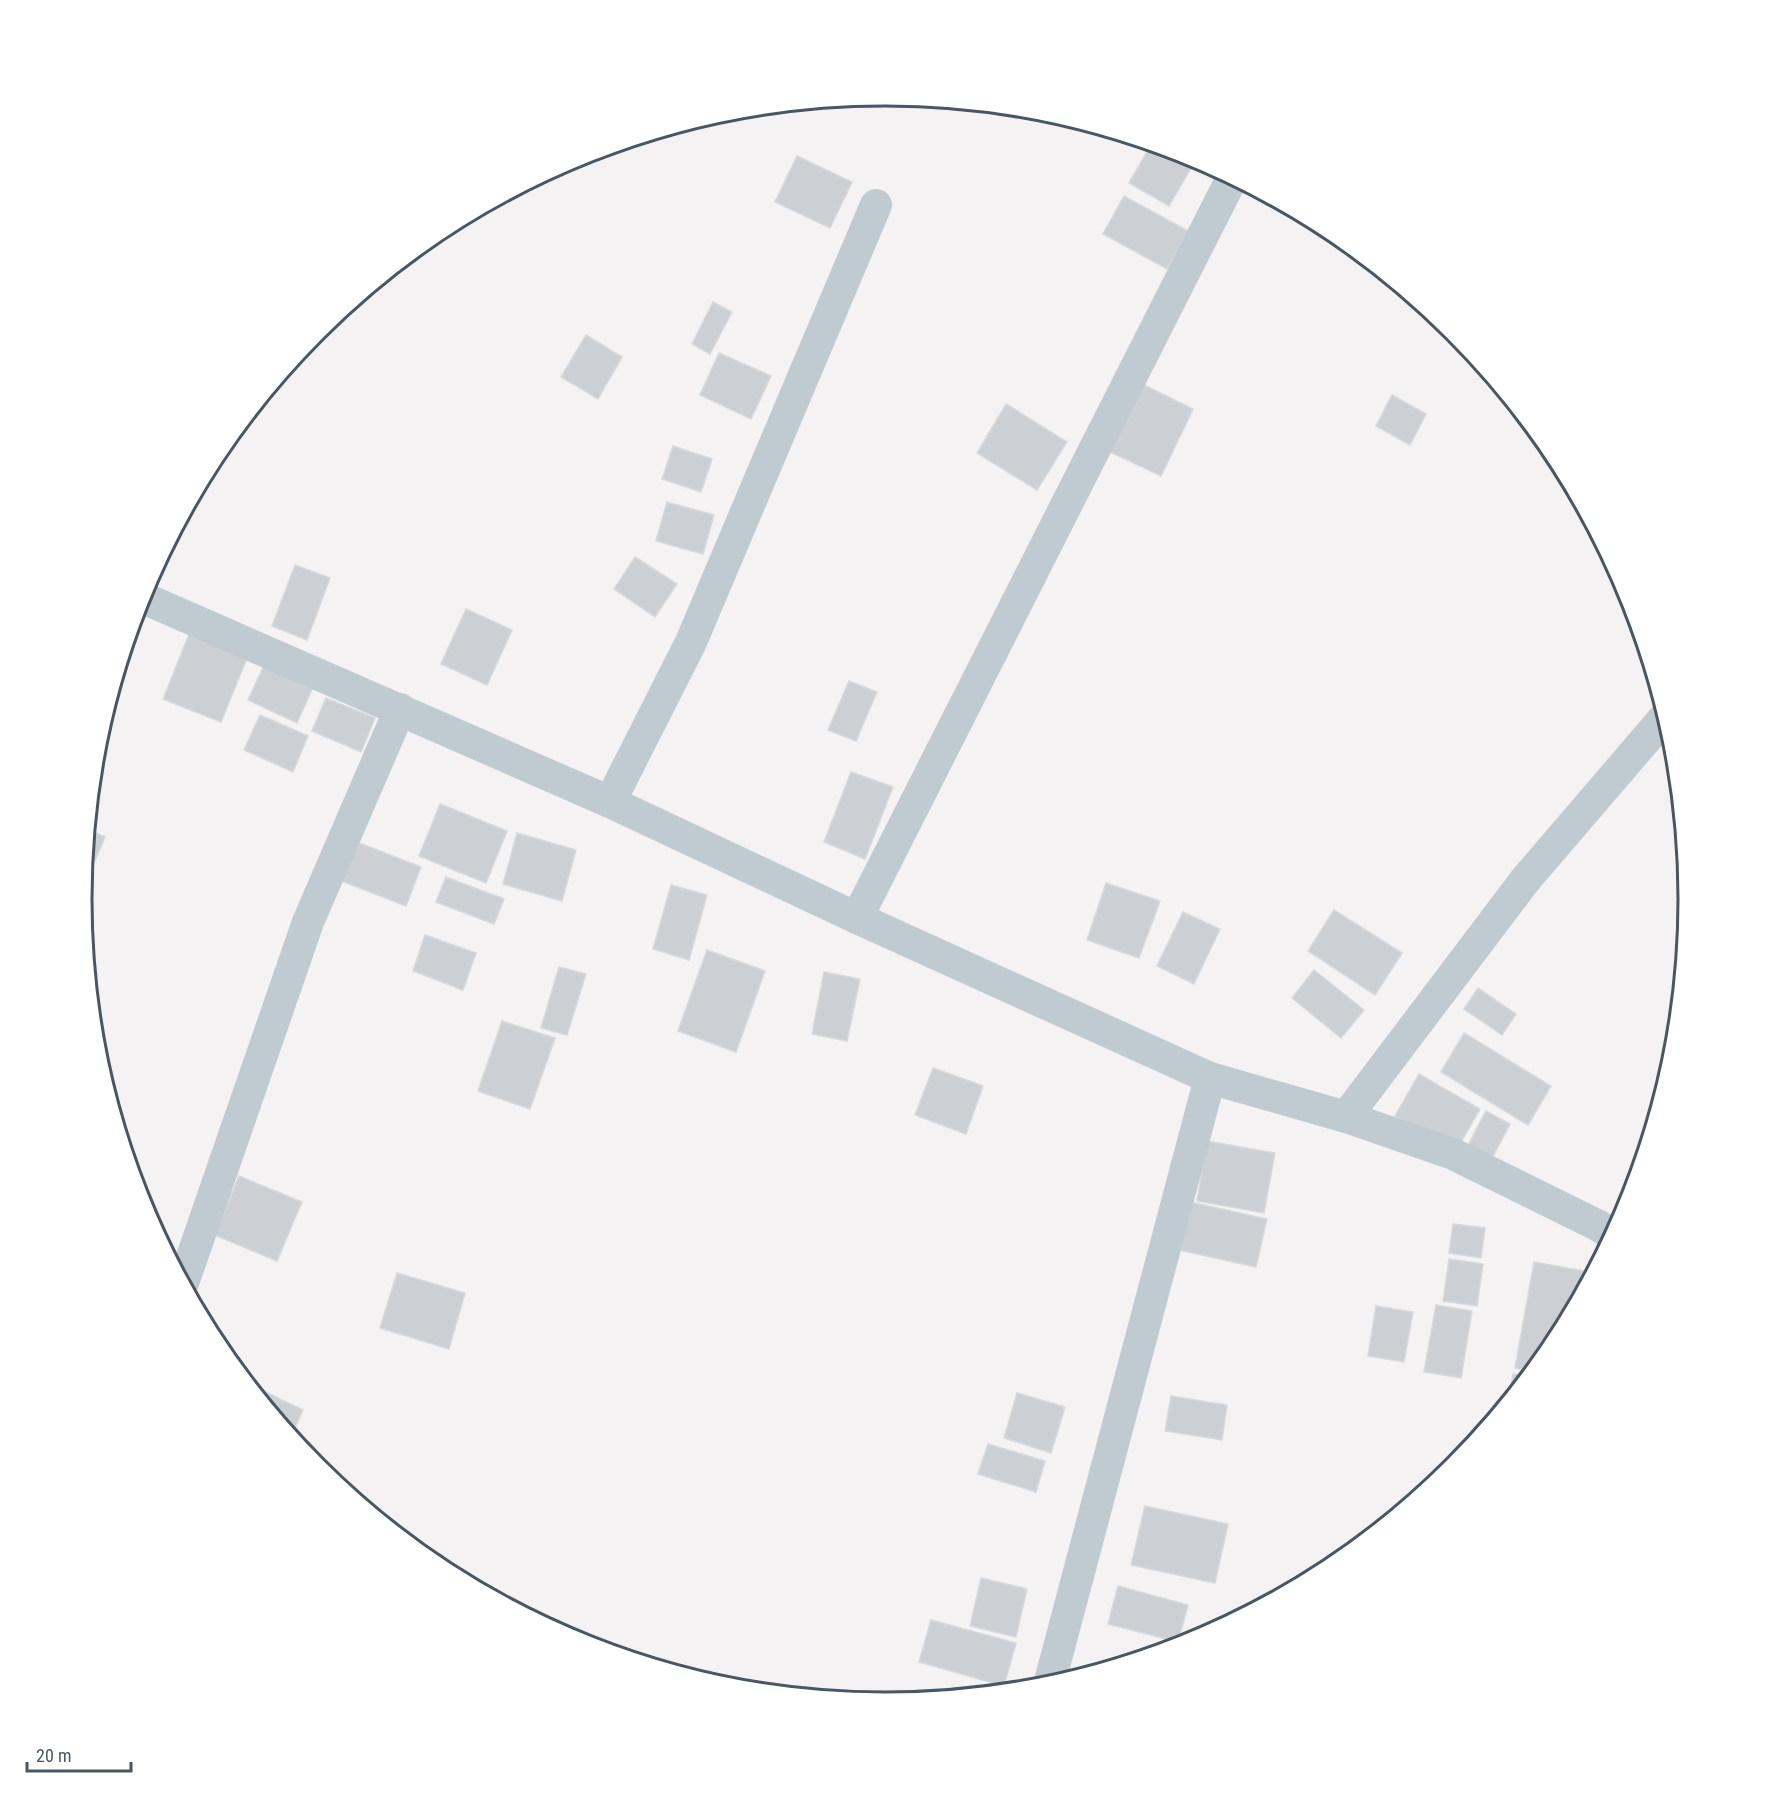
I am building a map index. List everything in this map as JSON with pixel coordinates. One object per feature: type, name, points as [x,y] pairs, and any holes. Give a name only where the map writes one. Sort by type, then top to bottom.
[{"type":"street","points":[[857,918],[1228,185]]},
{"type":"street","points":[[610,802],[691,642],[876,205]]},
{"type":"street","points":[[150,601],[610,802],[857,918],[1210,1078],[1346,1117],[1453,1154],[1605,1229]]},
{"type":"street","points":[[186,1274],[308,921],[400,709]]},
{"type":"street","points":[[1346,1117],[1526,879],[1658,726]]},
{"type":"street","points":[[1052,1674],[1210,1078]]},
{"type":"building","points":[[1147,151],[1191,168],[1169,206],[1129,183]]},
{"type":"building","points":[[797,156],[852,182],[830,228],[775,202]]},
{"type":"building","points":[[1124,196],[1188,231],[1167,269],[1103,234]]},
{"type":"building","points":[[713,302],[732,312],[710,354],[692,344]]},
{"type":"building","points":[[586,335],[622,357],[598,399],[561,377]]},
{"type":"building","points":[[719,353],[771,376],[751,419],[700,395]]},
{"type":"building","points":[[1142,384],[1193,409],[1161,476],[1110,452]]},
{"type":"building","points":[[1392,395],[1426,414],[1410,445],[1376,426]]},
{"type":"building","points":[[1006,404],[1067,442],[1037,490],[977,453]]},
{"type":"building","points":[[673,446],[712,459],[701,492],[662,479]]},
{"type":"building","points":[[667,502],[714,515],[703,554],[656,541]]},
{"type":"building","points":[[635,557],[677,584],[655,617],[614,589]]},
{"type":"building","points":[[295,565],[330,578],[307,640],[272,626]]},
{"type":"building","points":[[466,609],[512,630],[487,685],[441,664]]},
{"type":"building","points":[[194,622],[252,646],[221,722],[163,699]]},
{"type":"building","points":[[266,661],[315,683],[297,723],[248,700]]},
{"type":"building","points":[[849,681],[877,692],[856,741],[828,730]]},
{"type":"building","points":[[326,698],[375,718],[361,752],[312,731]]},
{"type":"building","points":[[260,715],[308,736],[293,772],[244,750]]},
{"type":"building","points":[[851,772],[893,787],[865,859],[824,842]]},
{"type":"building","points":[[440,804],[507,831],[486,883],[419,856]]},
{"type":"building","points":[[94,833],[105,837],[93,866]]},
{"type":"building","points":[[517,833],[576,850],[562,901],[503,884]]},
{"type":"building","points":[[354,841],[421,867],[406,906],[339,880]]},
{"type":"building","points":[[446,877],[504,899],[494,924],[436,902]]},
{"type":"building","points":[[1106,883],[1160,901],[1139,958],[1087,940]]},
{"type":"building","points":[[671,885],[707,895],[689,960],[653,949]]},
{"type":"building","points":[[1334,910],[1402,953],[1375,995],[1308,951]]},
{"type":"building","points":[[1183,912],[1220,929],[1194,984],[1157,966]]},
{"type":"building","points":[[425,935],[476,953],[463,990],[413,971]]},
{"type":"building","points":[[707,950],[765,971],[736,1052],[678,1031]]},
{"type":"building","points":[[559,967],[586,974],[567,1035],[541,1028]]},
{"type":"building","points":[[1314,970],[1364,1010],[1341,1038],[1292,998]]},
{"type":"building","points":[[824,972],[860,979],[847,1041],[812,1034]]},
{"type":"building","points":[[1478,988],[1516,1014],[1502,1035],[1464,1009]]},
{"type":"building","points":[[502,1021],[555,1038],[530,1109],[478,1091]]},
{"type":"building","points":[[1464,1033],[1551,1086],[1528,1125],[1441,1072]]},
{"type":"building","points":[[933,1068],[983,1086],[966,1134],[915,1115]]},
{"type":"building","points":[[1419,1074],[1480,1109],[1456,1151],[1395,1116]]},
{"type":"building","points":[[1486,1111],[1510,1124],[1488,1166],[1464,1153]]},
{"type":"building","points":[[1207,1141],[1275,1153],[1264,1213],[1197,1201]]},
{"type":"building","points":[[239,1176],[302,1202],[277,1261],[215,1235]]},
{"type":"building","points":[[1190,1202],[1267,1219],[1256,1267],[1179,1250]]},
{"type":"building","points":[[1453,1224],[1485,1228],[1481,1258],[1449,1253]]},
{"type":"building","points":[[1449,1259],[1483,1264],[1477,1306],[1443,1301]]},
{"type":"building","points":[[1534,1262],[1585,1271],[1544,1340],[1523,1369],[1515,1368]]},
{"type":"building","points":[[397,1273],[465,1293],[449,1349],[380,1328]]},
{"type":"building","points":[[1436,1305],[1472,1311],[1461,1378],[1424,1372]]},
{"type":"building","points":[[1376,1306],[1413,1312],[1404,1362],[1368,1356]]},
{"type":"building","points":[[1513,1374],[1519,1375],[1514,1382],[1511,1386]]},
{"type":"building","points":[[262,1390],[303,1410],[295,1429]]},
{"type":"building","points":[[1017,1393],[1065,1407],[1051,1453],[1004,1438]]},
{"type":"building","points":[[1171,1396],[1227,1405],[1222,1440],[1165,1431]]},
{"type":"building","points":[[988,1444],[1045,1461],[1036,1492],[978,1474]]},
{"type":"building","points":[[1145,1506],[1228,1524],[1215,1583],[1131,1565]]},
{"type":"building","points":[[981,1578],[1027,1589],[1016,1637],[970,1626]]},
{"type":"building","points":[[1118,1586],[1188,1605],[1180,1635],[1168,1639],[1108,1624]]},
{"type":"building","points":[[931,1620],[1016,1643],[1005,1682],[996,1684],[919,1662]]}]
